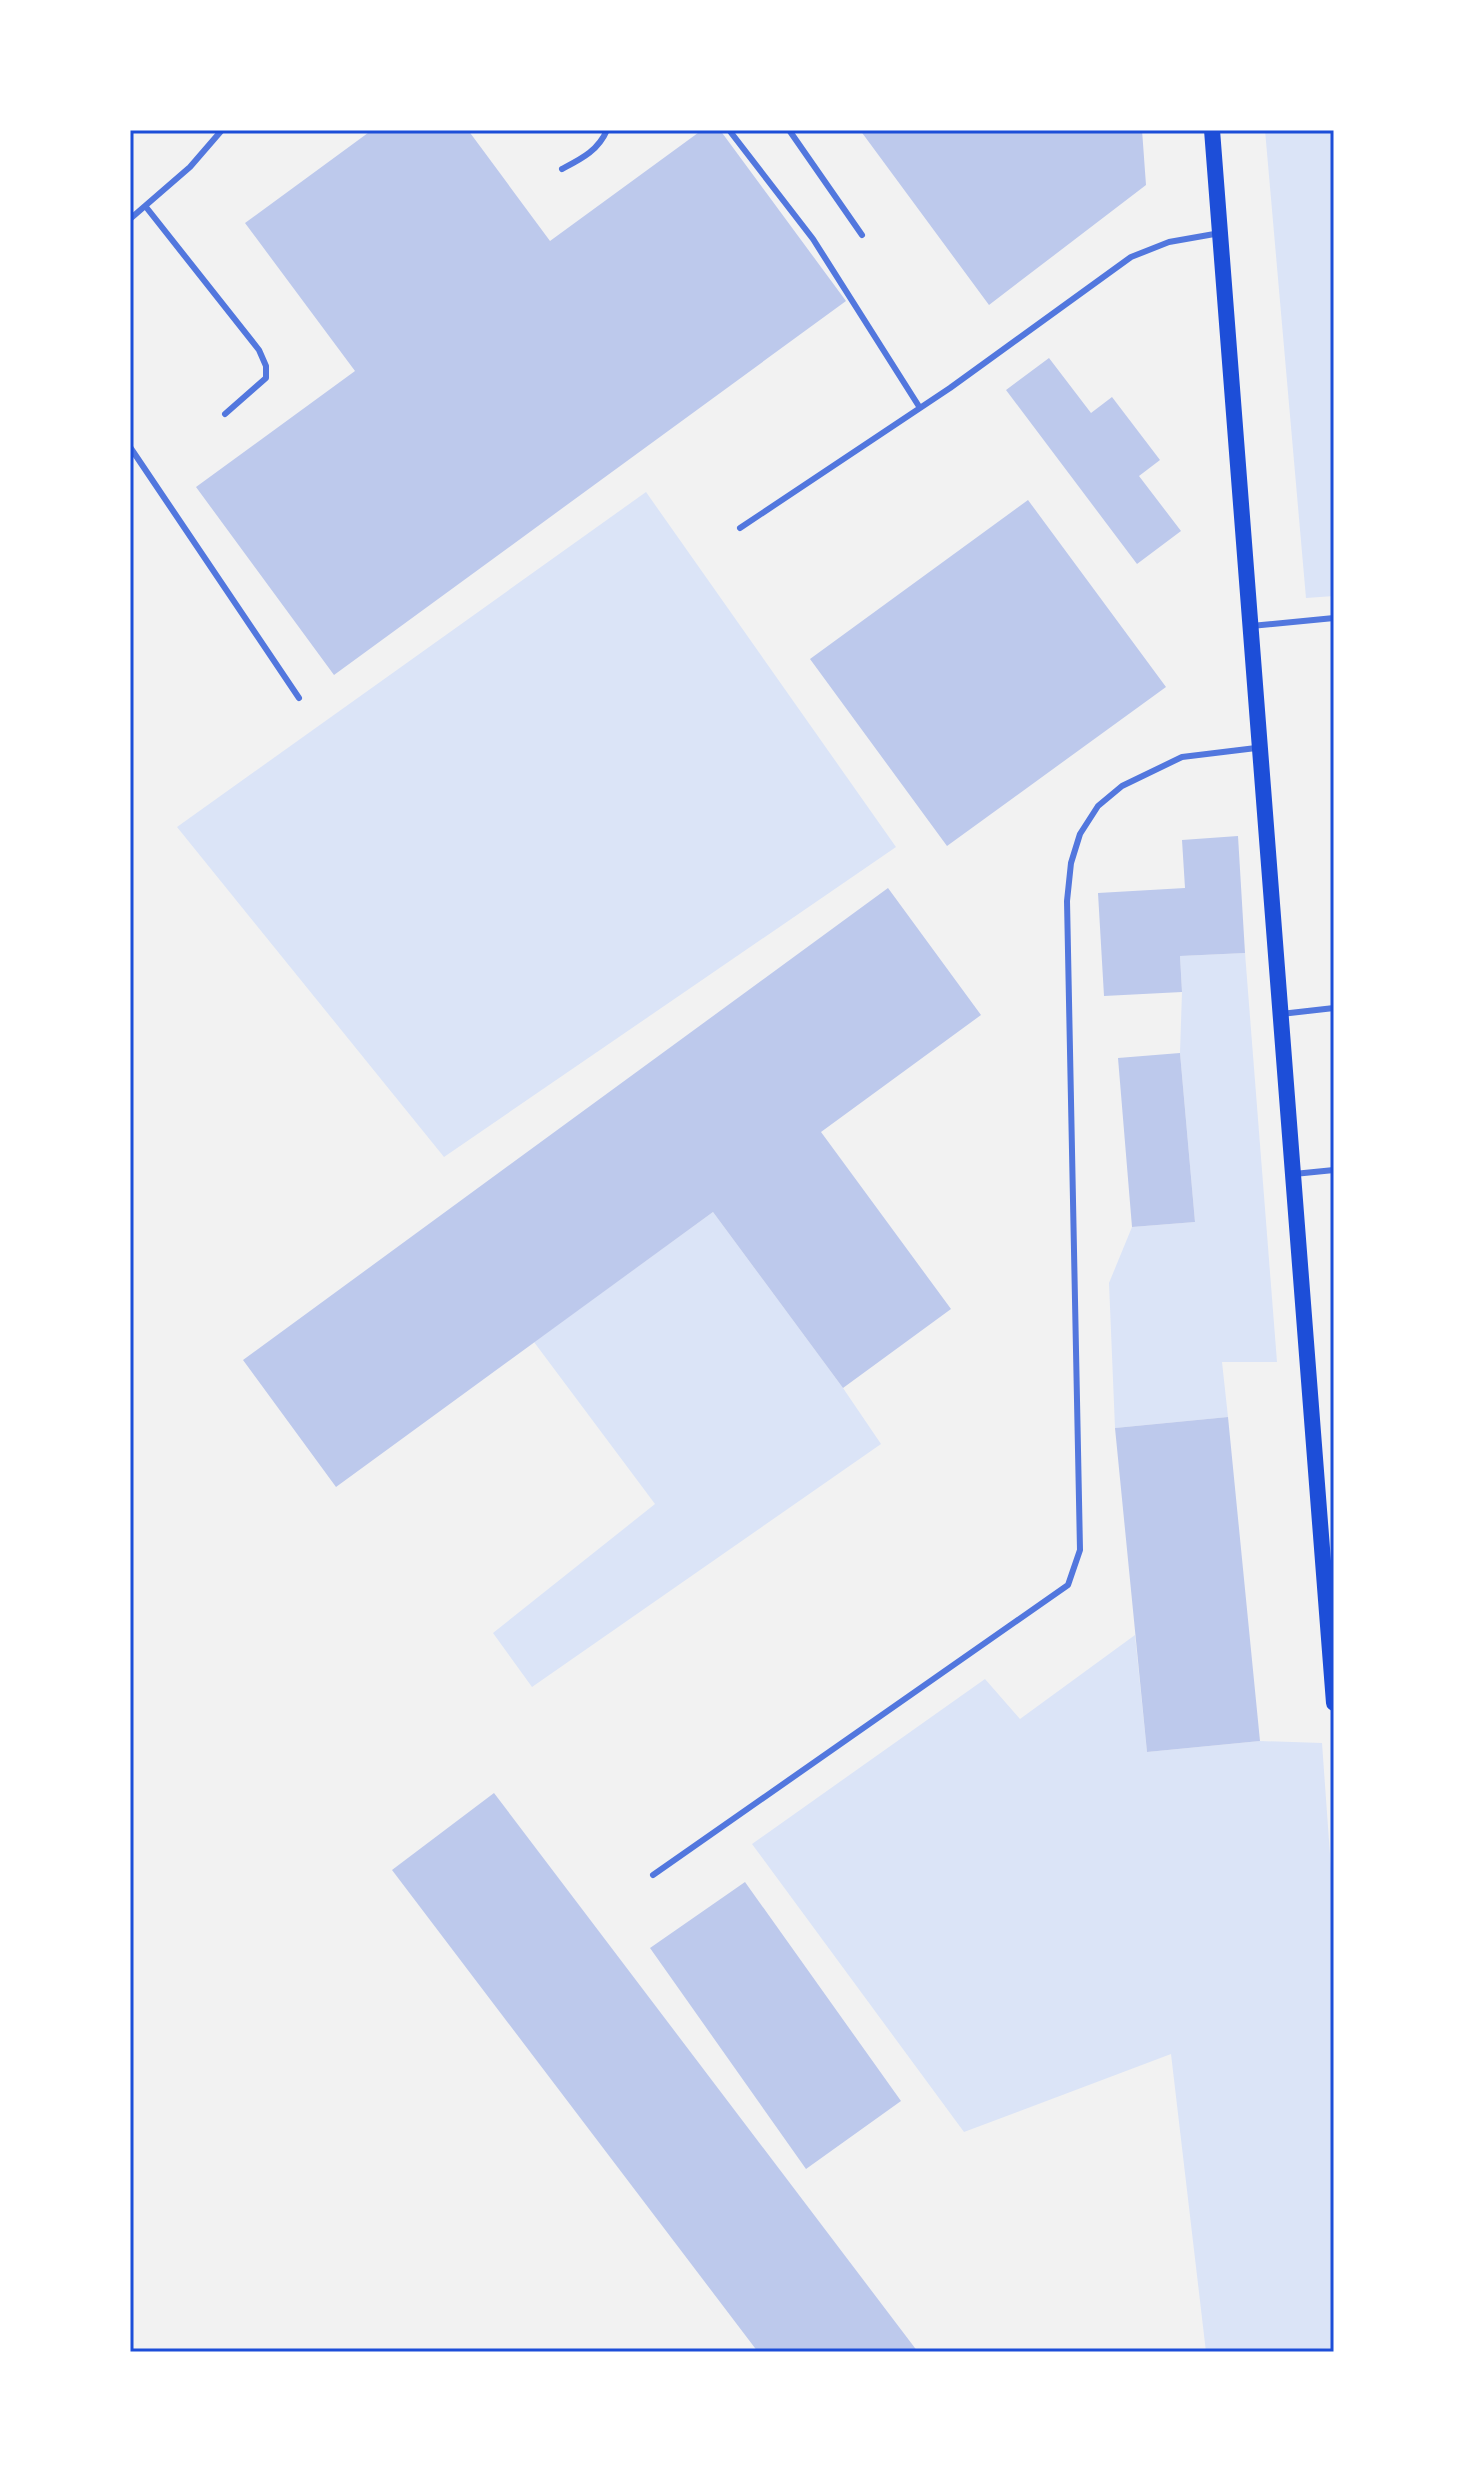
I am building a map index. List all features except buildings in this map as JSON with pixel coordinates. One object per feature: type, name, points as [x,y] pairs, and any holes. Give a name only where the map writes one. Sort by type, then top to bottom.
[{"type":"main road","points":[[1212,130],[1334,1703]]},
{"type":"lane","points":[[130,219],[190,167],[222,130]]},
{"type":"lane","points":[[562,169],[592,152],[607,130]]},
{"type":"lane","points":[[729,130],[813,239],[920,408]]},
{"type":"lane","points":[[789,130],[862,235]]},
{"type":"lane","points":[[146,207],[259,350],[266,366],[266,378],[225,414]]},
{"type":"lane","points":[[740,528],[920,408],[1131,257],[1169,242],[1220,233]]},
{"type":"lane","points":[[130,447],[299,698]]},
{"type":"lane","points":[[1251,626],[1334,618]]},
{"type":"lane","points":[[653,1875],[1068,1585],[1080,1550],[1067,901],[1071,863],[1080,834],[1098,806],[1122,786],[1182,757],[1260,747]]},
{"type":"lane","points":[[1281,1014],[1334,1008]]},
{"type":"lane","points":[[1293,1174],[1334,1170]]},
{"type":"shaded area","points":[[1265,130],[1334,130],[1334,596],[1306,598]]},
{"type":"shaded area","points":[[646,492],[896,847],[444,1157],[177,827]]},
{"type":"shaded area","points":[[1245,953],[1277,1362],[1222,1362],[1228,1417],[1115,1428],[1109,1283],[1132,1227],[1195,1222],[1180,1053],[1180,956]]},
{"type":"shaded area","points":[[713,1212],[881,1444],[532,1687],[493,1633],[655,1504],[534,1342]]},
{"type":"shaded area","points":[[1135,1635],[1147,1752],[1260,1741],[1322,1743],[1334,1911],[1334,2348],[1206,2352],[1171,2054],[964,2132],[752,1844],[985,1679],[1020,1719]]}]
